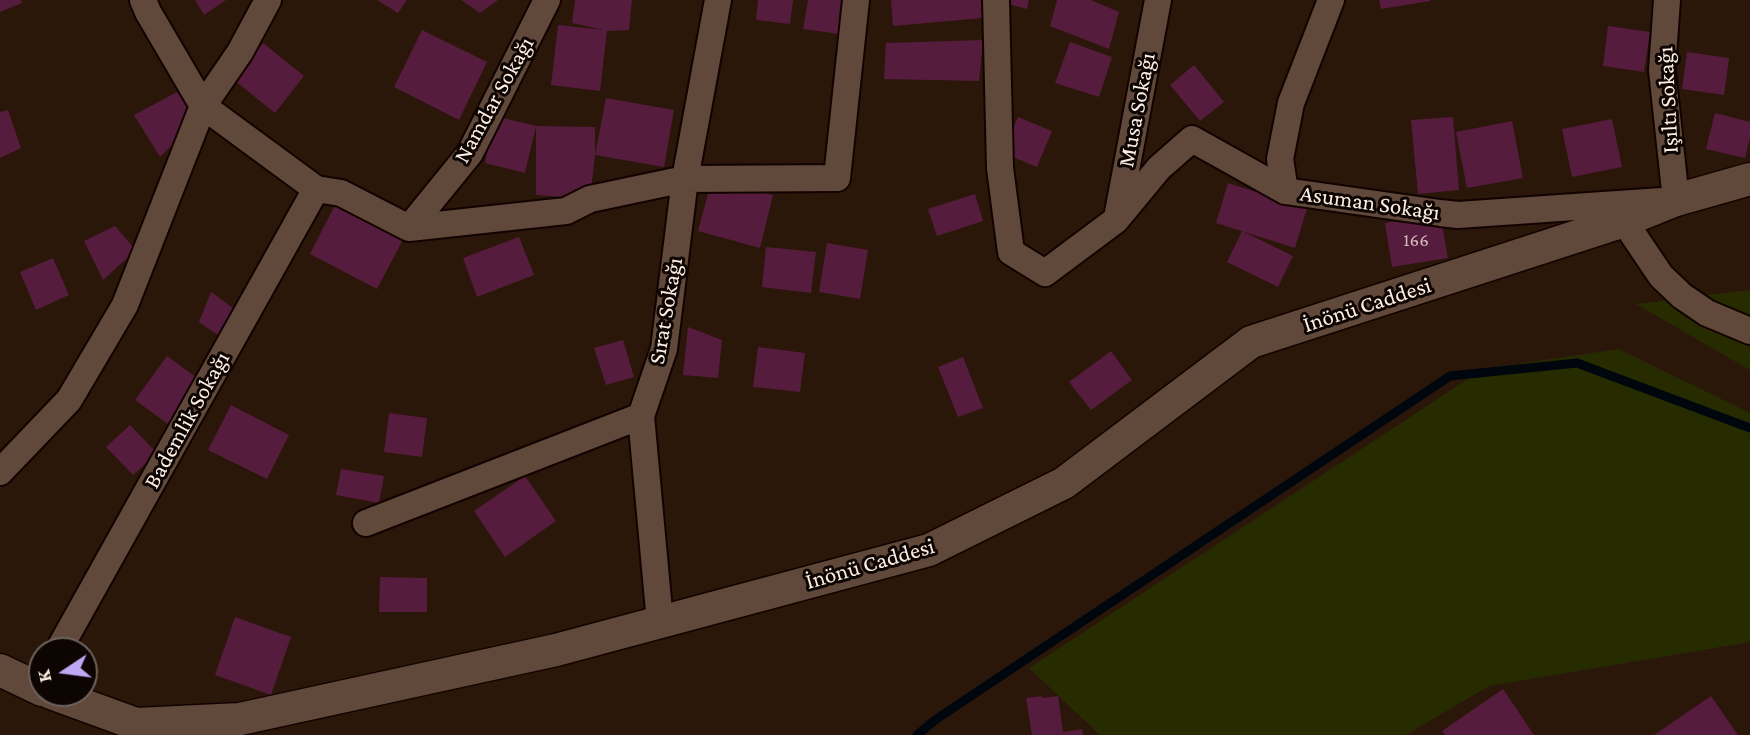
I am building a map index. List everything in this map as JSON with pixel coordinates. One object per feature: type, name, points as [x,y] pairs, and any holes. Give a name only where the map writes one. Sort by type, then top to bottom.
[{"type":"street","points":[[143,0],[203,106],[316,189],[341,193],[409,228],[566,211],[590,199],[685,179],[837,178],[856,0]]},
{"type":"street","points":[[0,472],[69,400],[125,305],[203,106],[240,52],[268,0]]},
{"type":"street","name":"Namdar Sokağı","points":[[409,228],[470,153],[547,0]]},
{"type":"street","name":"Sırat Sokağı","points":[[660,622],[641,416],[664,349],[685,179],[718,0]]},
{"type":"street","name":"Asuman Sokağı","points":[[996,0],[1000,168],[1012,252],[1045,273],[1116,219],[1159,168],[1192,139],[1285,191],[1458,215],[1676,200]]},
{"type":"street","name":"Musa Sokağı","points":[[1116,219],[1158,0]]},
{"type":"street","points":[[1285,191],[1280,159],[1291,103],[1331,0]]},
{"type":"street","name":"Işıltı Sokağı","points":[[1668,0],[1662,70],[1676,200]]},
{"type":"street","name":"İnönü Caddesi","points":[[92,707],[136,724],[240,719],[556,650],[929,550],[1064,482],[1251,342],[1624,221],[1676,200],[1750,179]]},
{"type":"street","name":"Bademlik Sokağı","points":[[66,637],[316,189]]},
{"type":"street","points":[[1624,221],[1661,276],[1682,296],[1707,313],[1750,331]]},
{"type":"street","points":[[366,523],[641,416]]},
{"type":"street","name":"İnönü Caddesi","points":[[0,670],[28,682]]},
{"type":"green space","points":[[1750,290],[1750,370],[1636,304]]},
{"type":"green space","points":[[1619,349],[1750,413],[1750,642],[1489,686],[1406,735],[1100,735],[1029,668],[1483,369]]},
{"type":"building","points":[[0,0],[21,0],[22,3],[0,12]]},
{"type":"building","points":[[195,0],[226,0],[204,15]]},
{"type":"building","points":[[377,0],[407,0],[398,13]]},
{"type":"building","points":[[461,0],[498,0],[480,13]]},
{"type":"building","points":[[575,0],[632,0],[629,30],[607,31],[600,91],[551,85],[558,25],[604,30],[572,23]]},
{"type":"building","points":[[758,0],[793,0],[790,24],[756,20]]},
{"type":"building","points":[[808,0],[844,0],[839,34],[803,29]]},
{"type":"building","points":[[891,0],[981,0],[983,18],[893,26]]},
{"type":"building","points":[[994,0],[1029,0],[1027,9]]},
{"type":"building","points":[[1057,0],[1091,0],[1119,12],[1109,49],[1050,26]]},
{"type":"building","points":[[1379,0],[1430,0],[1430,1],[1381,9]]},
{"type":"building","points":[[1608,26],[1650,32],[1644,72],[1603,66]]},
{"type":"building","points":[[422,30],[487,62],[459,120],[394,87]]},
{"type":"building","points":[[983,40],[979,81],[884,79],[886,43]]},
{"type":"building","points":[[1070,42],[1112,57],[1099,97],[1055,83]]},
{"type":"building","points":[[263,43],[304,76],[275,113],[234,80]]},
{"type":"building","points":[[1687,52],[1729,58],[1724,95],[1682,89]]},
{"type":"building","points":[[1194,65],[1224,102],[1200,121],[1170,85]]},
{"type":"building","points":[[177,92],[198,119],[160,157],[134,115]]},
{"type":"building","points":[[606,98],[674,110],[664,167],[595,155]]},
{"type":"building","points":[[8,110],[21,148],[0,158],[0,112]]},
{"type":"building","points":[[1715,113],[1750,122],[1745,158],[1706,149]]},
{"type":"building","points":[[495,116],[536,126],[525,173],[485,163]]},
{"type":"building","points":[[1018,117],[1052,131],[1037,167],[1003,153]]},
{"type":"building","points":[[1453,117],[1459,190],[1418,194],[1411,120]]},
{"type":"building","points":[[1612,119],[1622,167],[1572,177],[1562,129]]},
{"type":"building","points":[[1512,121],[1523,178],[1467,188],[1456,132]]},
{"type":"building","points":[[536,126],[595,127],[590,199],[536,195]]},
{"type":"building","points":[[712,179],[773,195],[760,248],[698,231]]},
{"type":"building","points":[[1228,183],[1307,208],[1295,248],[1216,223]]},
{"type":"building","points":[[341,193],[409,228],[377,289],[310,254]]},
{"type":"building","points":[[975,194],[983,221],[937,236],[928,209]]},
{"type":"building","points":[[1440,213],[1448,258],[1392,267],[1385,223]]},
{"type":"building","points":[[115,226],[136,250],[103,280],[84,241]]},
{"type":"building","points":[[1242,231],[1293,256],[1278,287],[1227,262]]},
{"type":"building","points":[[519,237],[534,275],[477,297],[463,258]]},
{"type":"building","points":[[827,243],[868,250],[860,299],[819,292]]},
{"type":"building","points":[[766,247],[816,252],[811,293],[762,287]]},
{"type":"building","points":[[53,258],[69,295],[36,310],[20,272]]},
{"type":"building","points":[[211,292],[237,311],[219,336],[199,322]]},
{"type":"building","points":[[688,327],[722,340],[718,378],[683,375]]},
{"type":"building","points":[[623,340],[634,377],[606,385],[594,348]]},
{"type":"building","points":[[758,347],[805,353],[800,392],[753,387]]},
{"type":"building","points":[[1111,351],[1132,380],[1091,410],[1069,382]]},
{"type":"building","points":[[167,356],[204,383],[172,427],[135,400]]},
{"type":"building","points":[[963,357],[983,408],[958,417],[938,367]]},
{"type":"building","points":[[231,405],[289,435],[267,479],[208,450]]},
{"type":"building","points":[[389,413],[427,418],[422,457],[384,452]]},
{"type":"building","points":[[130,425],[157,453],[133,475],[106,447]]},
{"type":"building","points":[[341,469],[384,476],[379,503],[336,495]]},
{"type":"building","points":[[525,476],[556,521],[505,557],[474,511]]},
{"type":"building","points":[[380,577],[427,578],[427,612],[379,612]]},
{"type":"building","points":[[235,617],[291,637],[271,695],[215,675]]},
{"type":"building","points":[[1503,689],[1534,735],[1445,735],[1442,731]]},
{"type":"building","points":[[1058,696],[1063,732],[1082,729],[1083,735],[1032,735],[1026,698]]},
{"type":"building","points":[[1711,696],[1738,735],[1654,735]]},
{"type":"waterway","points":[[917,735],[935,720],[1450,376],[1577,363],[1750,428]]}]
